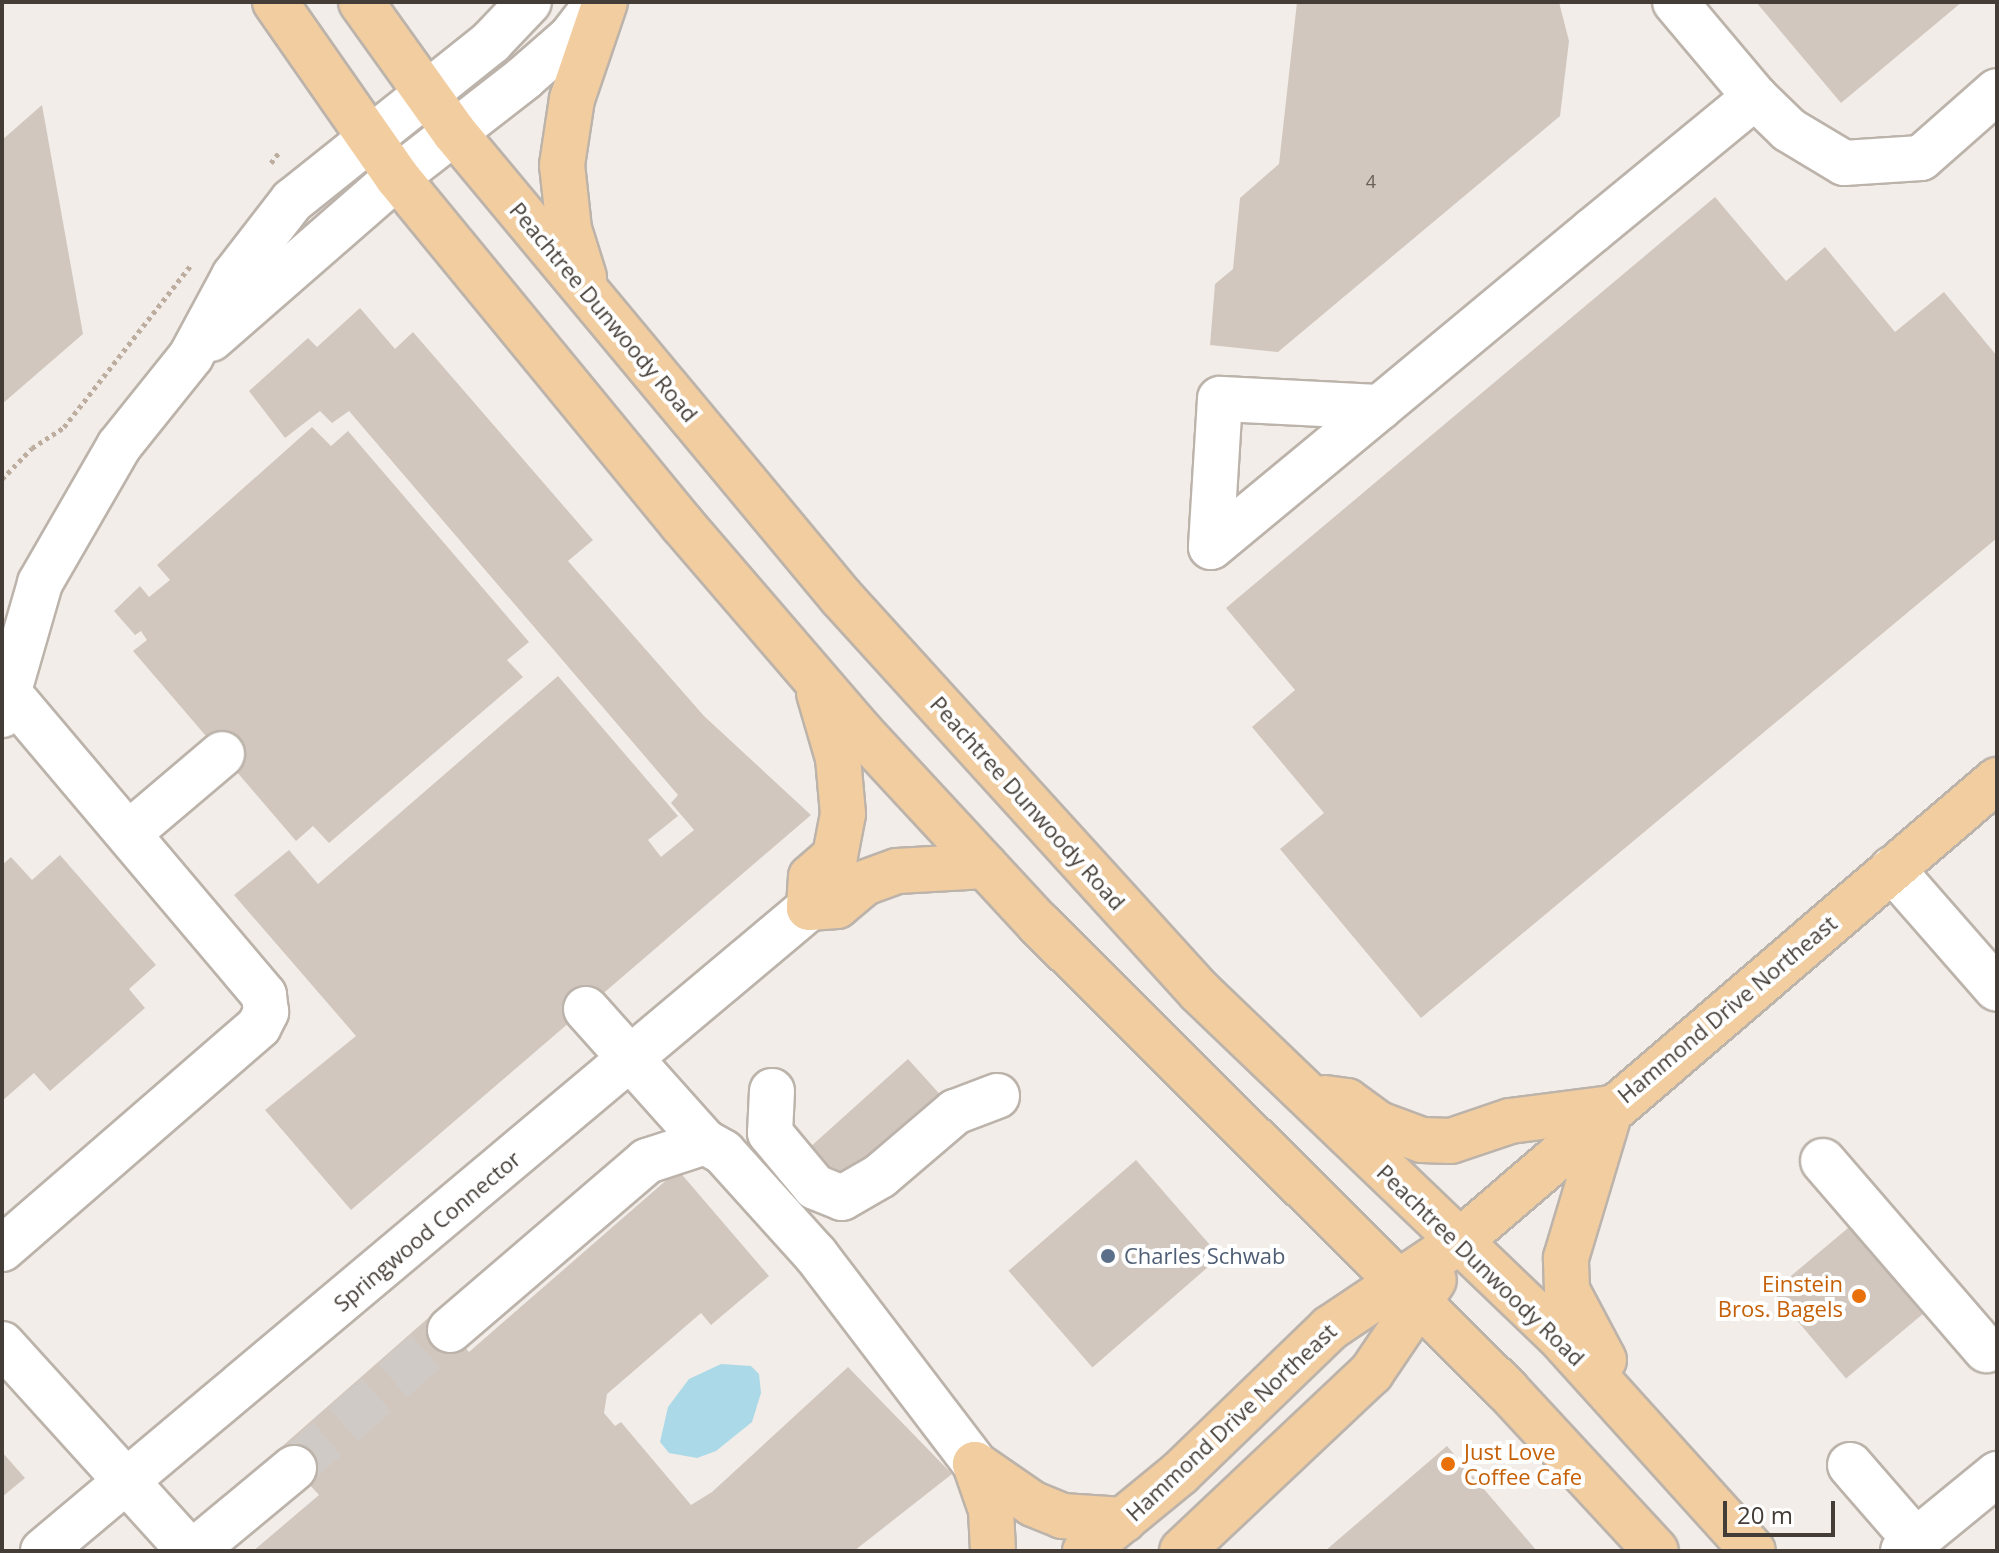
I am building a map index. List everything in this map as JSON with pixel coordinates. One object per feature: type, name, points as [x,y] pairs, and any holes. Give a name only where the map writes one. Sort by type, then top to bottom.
[{"type":"main road","points":[[275,2],[397,177],[814,676],[985,866],[1408,1292],[1656,1551]]},
{"type":"main road","name":"Peachtree Dunwoody Road","points":[[361,2],[454,132],[841,597],[1199,991],[1557,1334],[1753,1551]]},
{"type":"main road","points":[[589,295],[569,229],[562,165],[572,99],[605,2]]},
{"type":"main road","points":[[814,676],[844,794],[835,856],[811,877],[809,908],[837,906],[864,883],[897,871],[985,866]]},
{"type":"main road","name":"Hammond Drive Northeast","points":[[1085,1551],[1124,1520],[1330,1328],[1408,1292],[1460,1241],[1611,1108],[1997,780]]},
{"type":"main road","points":[[1305,1095],[1347,1101],[1379,1124],[1422,1140],[1451,1141],[1510,1121],[1611,1108],[1566,1258],[1567,1290],[1648,1434]]},
{"type":"main road","name":"Hammond Drive Northeast","points":[[1182,1551],[1371,1373],[1408,1292]]},
{"type":"main road","points":[[975,1464],[1033,1504],[1062,1516],[1124,1520]]},
{"type":"main road","points":[[975,1464],[991,1510],[993,1551]]},
{"type":"street","points":[[191,356],[234,276],[292,201],[428,95],[491,42],[529,2]]},
{"type":"street","points":[[2,1249],[259,1026],[266,1012],[264,995],[129,833],[4,703],[26,621],[47,570],[119,446],[191,356],[397,177],[571,37],[598,2]]},
{"type":"street","points":[[1675,2],[1755,97],[1789,130],[1844,163],[1921,158],[1997,91]]},
{"type":"street","points":[[1380,407],[1755,97]]},
{"type":"street","points":[[129,833],[222,754]]},
{"type":"street","points":[[1892,869],[1997,989]]},
{"type":"street","name":"Springwood Connector","points":[[43,1551],[809,908]]},
{"type":"street","points":[[586,1009],[705,1142],[723,1152],[816,1255],[975,1464]]},
{"type":"street","points":[[772,1091],[770,1133],[815,1187],[842,1198],[880,1176],[955,1112],[997,1096]]},
{"type":"street","points":[[450,1330],[647,1161],[705,1142]]},
{"type":"street","points":[[1823,1161],[1986,1350]]},
{"type":"street","points":[[2,1344],[192,1551],[294,1468]]},
{"type":"street","points":[[1850,1465],[1921,1544],[1997,1474]]},
{"type":"path","points":[[260,176],[280,151]]},
{"type":"path","points":[[2,479],[32,448],[64,427],[201,252]]},
{"type":"water","points":[[721,1364],[751,1366],[759,1374],[761,1393],[752,1422],[716,1451],[697,1458],[669,1453],[660,1442],[668,1407],[689,1379]]},
{"type":"building","points":[[1297,2],[1559,2],[1569,41],[1560,116],[1278,352],[1210,345],[1215,284],[1233,269],[1240,198],[1279,164]]},
{"type":"building","points":[[1756,2],[1962,2],[1841,103]]},
{"type":"building","points":[[42,105],[83,334],[2,404],[2,140]]},
{"type":"building","points":[[1715,197],[1786,281],[1825,247],[1895,332],[1944,292],[1997,356],[1997,538],[1421,1018],[1280,849],[1324,813],[1252,727],[1295,690],[1226,608]]},
{"type":"building","points":[[360,308],[395,349],[413,332],[593,540],[568,561],[704,716],[811,815],[351,1210],[265,1110],[356,1036],[234,895],[289,850],[318,884],[558,676],[678,816],[648,840],[661,857],[694,830],[671,803],[678,795],[349,411],[332,423],[320,411],[285,438],[249,391],[308,338],[317,347]]},
{"type":"building","points":[[312,427],[331,446],[348,431],[529,642],[507,660],[523,677],[329,843],[313,826],[296,841],[133,651],[147,640],[141,631],[135,635],[114,611],[140,586],[149,597],[170,580],[157,565]]},
{"type":"building","points":[[60,855],[156,965],[129,989],[145,1008],[50,1091],[34,1073],[2,1101],[2,865],[11,857],[32,880]]},
{"type":"building","points":[[908,1059],[946,1101],[848,1190],[810,1147]]},
{"type":"building","points":[[1136,1160],[1220,1257],[1092,1367],[1008,1271]]},
{"type":"building","points":[[678,1170],[769,1276],[711,1325],[701,1313],[607,1394],[604,1413],[615,1426],[621,1422],[691,1505],[712,1492],[848,1367],[952,1474],[854,1551],[253,1551],[319,1495],[278,1450],[435,1312],[469,1352]]},
{"type":"building","points":[[1860,1218],[1933,1305],[1846,1379],[1773,1291]]},
{"type":"building","points":[[1447,1446],[1537,1551],[1325,1551]]},
{"type":"building","points":[[2,1452],[25,1478],[2,1497]]},
{"type":"tunnel","points":[[294,1468],[450,1330]]},
{"type":"place","name":"Charles Schwab","points":[[1108,1256]]},
{"type":"place","name":"Einstein Bros. Bagels","points":[[1859,1296]]},
{"type":"place","name":"Just Love Coffee Cafe","points":[[1448,1464]]}]
